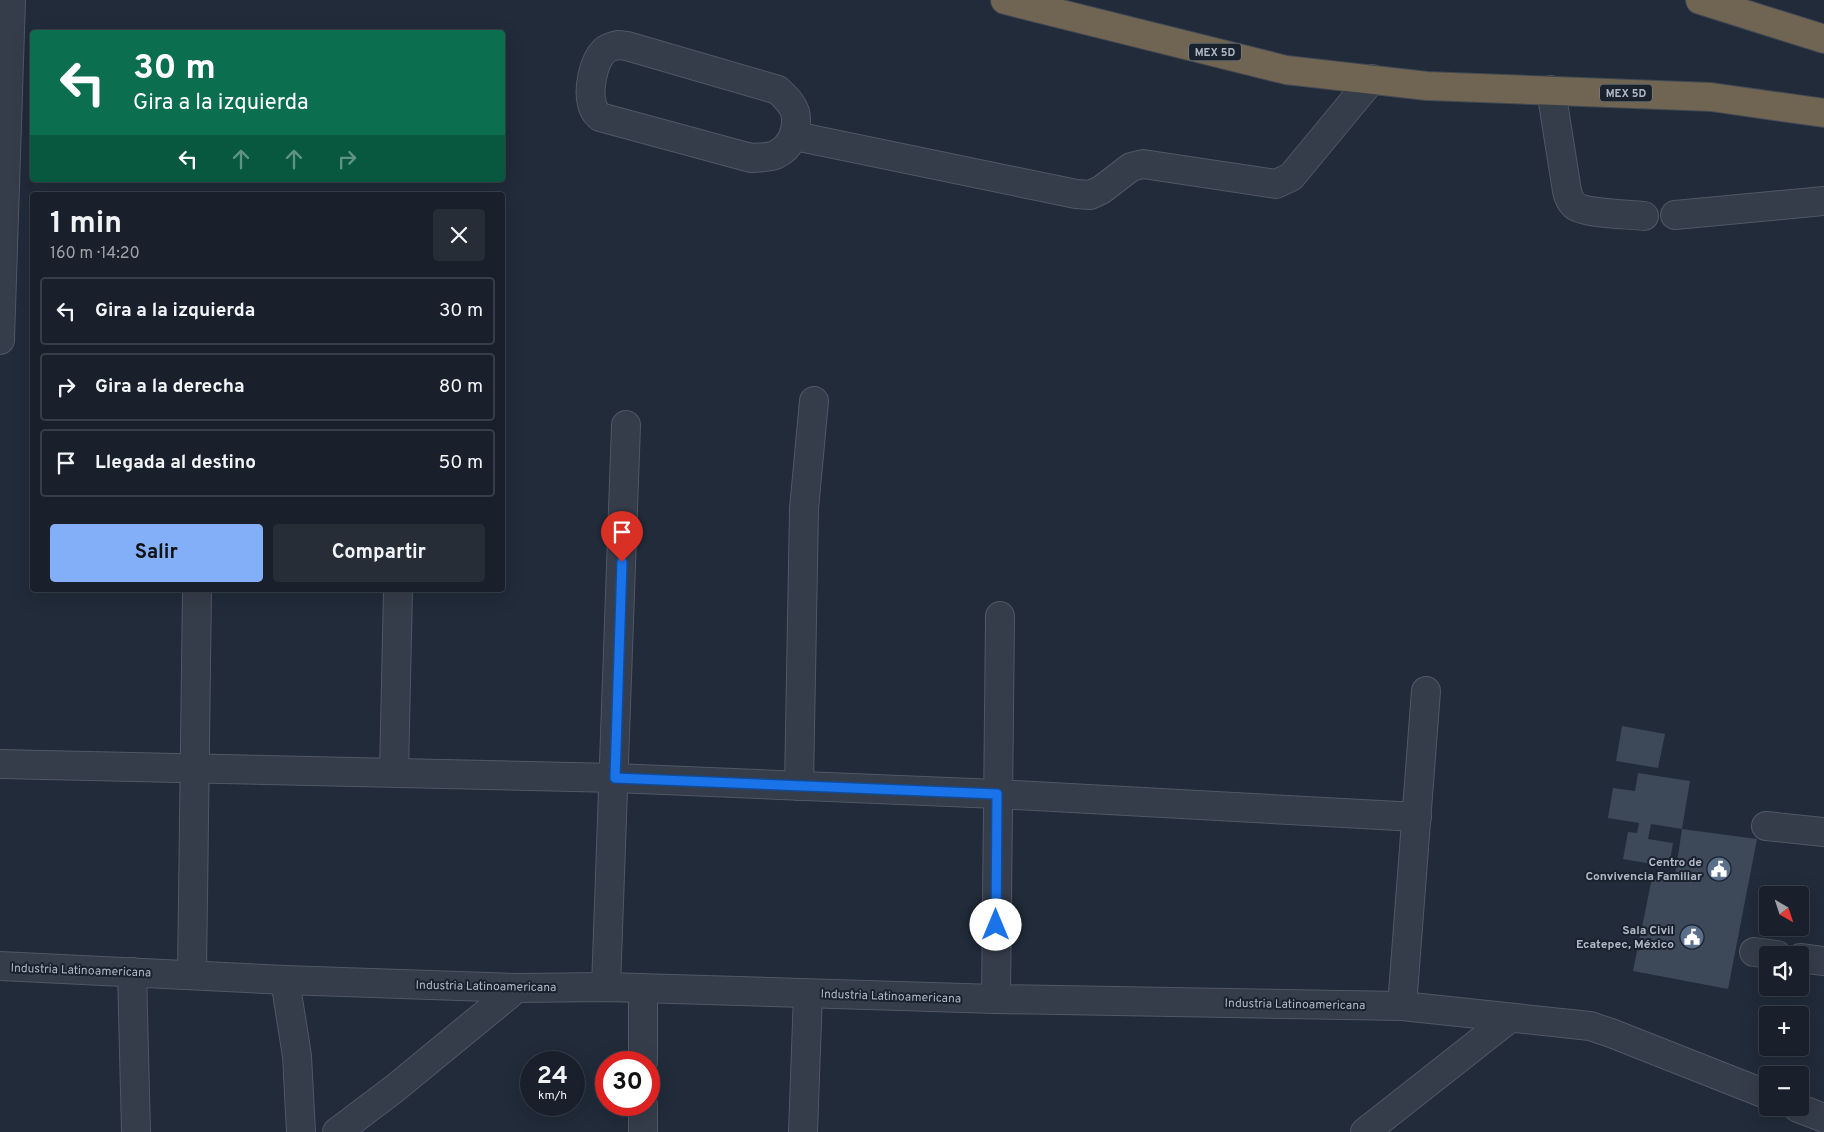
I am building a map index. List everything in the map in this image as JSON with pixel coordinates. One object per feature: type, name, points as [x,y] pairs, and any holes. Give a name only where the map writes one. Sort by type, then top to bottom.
[{"type":"highway","name":"MEX 5D","points":[[1006,0],[1286,70],[1427,86],[1711,98],[1824,113]]},
{"type":"highway","points":[[1700,0],[1824,39]]},
{"type":"street","points":[[0,340],[11,0]]},
{"type":"street","points":[[627,46],[778,90],[789,101],[795,113],[795,136],[786,148],[773,156],[752,158],[600,117],[594,111],[590,90],[596,62],[609,47],[627,46]]},
{"type":"street","points":[[795,136],[1076,194],[1090,195],[1101,190],[1131,167],[1143,164],[1276,184],[1291,176],[1372,79]]},
{"type":"street","points":[[1551,90],[1568,198],[1573,204],[1586,210],[1644,216]]},
{"type":"street","points":[[1675,215],[1824,201]]},
{"type":"street","points":[[799,786],[804,509],[814,401]]},
{"type":"street","points":[[606,987],[615,778],[626,425]]},
{"type":"street","points":[[192,974],[197,592]]},
{"type":"street","points":[[394,772],[398,592]]},
{"type":"street","points":[[996,999],[1000,616]]},
{"type":"street","points":[[1402,1006],[1426,691]]},
{"type":"street","points":[[0,764],[615,778],[997,794],[1417,817]]},
{"type":"street","points":[[1766,826],[1824,832]]},
{"type":"street","points":[[1809,960],[1824,962]]},
{"type":"street","name":"Industria Latinoamericana","points":[[0,966],[285,980],[517,988],[606,987],[996,999],[1402,1006],[1590,1026],[1759,1091]]},
{"type":"street","points":[[132,972],[136,1132]]},
{"type":"street","points":[[285,980],[297,1056],[301,1132]]},
{"type":"street","points":[[336,1132],[394,1089],[517,988]]},
{"type":"street","points":[[643,989],[643,1051]]},
{"type":"street","points":[[803,1132],[808,994]]},
{"type":"street","points":[[1365,1132],[1510,1018]]},
{"type":"street","points":[[1809,1112],[1824,1118]]},
{"type":"street","points":[[643,1116],[643,1132]]},
{"type":"building","points":[[1622,726],[1665,734],[1658,768],[1616,761]]},
{"type":"building","points":[[1638,773],[1690,781],[1682,829],[1651,824],[1648,839],[1673,843],[1669,867],[1623,859],[1628,832],[1637,833],[1639,823],[1608,818],[1613,788],[1635,791]]},
{"type":"building","points":[[1682,829],[1757,839],[1728,989],[1633,971],[1652,878],[1674,882]]},
{"type":"place","name":"Centro de Convivencia Familiar","points":[[1719,869]]},
{"type":"place","name":"Sala Civil Ecatepec, México","points":[[1692,937]]},
{"type":"route","points":[[622,562],[615,778],[997,794],[996,925]]}]
